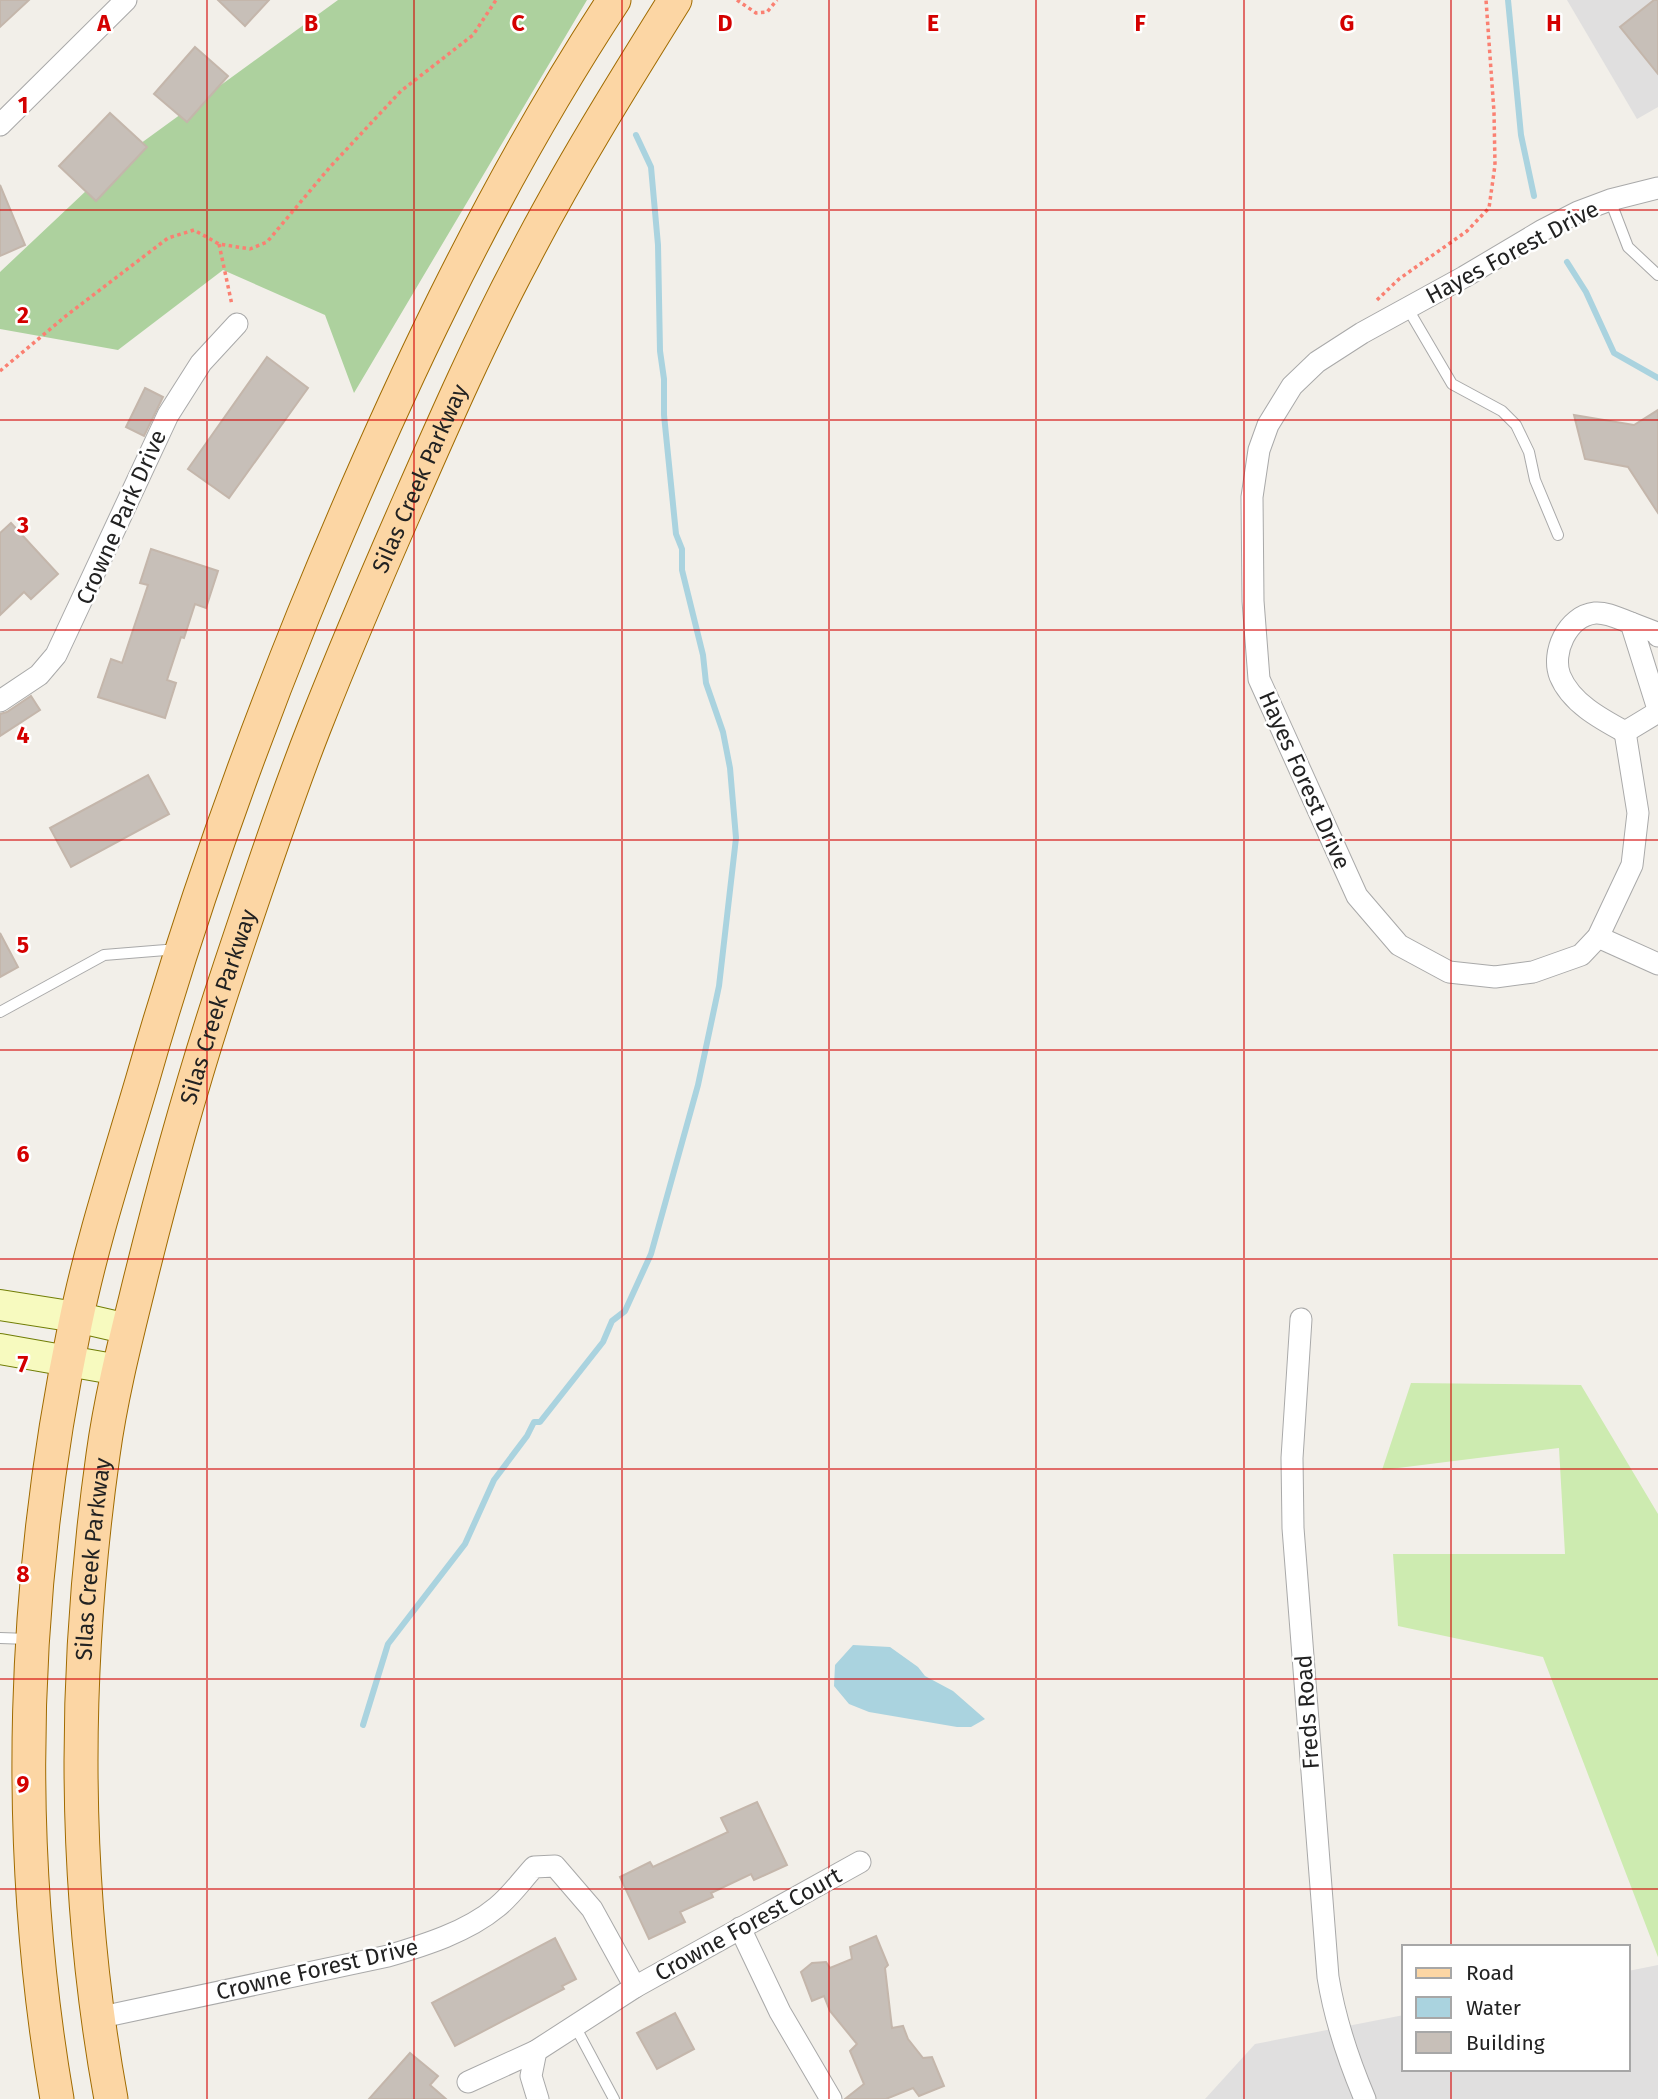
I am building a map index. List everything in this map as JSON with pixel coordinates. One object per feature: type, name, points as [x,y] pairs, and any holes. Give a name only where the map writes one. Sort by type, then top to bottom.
[{"type":"main road","points":[[57,2099],[47,2040],[33,1911],[28,1775],[16,1638],[41,1528],[76,1317],[107,1201],[182,949],[276,683],[371,456],[476,239],[529,139],[614,0]]},
{"type":"main road","name":"Silas Creek Parkway","points":[[111,2099],[97,2018],[84,1887],[79,1735],[87,1596],[103,1452],[118,1370],[167,1172],[210,1027],[256,889],[313,730],[377,575],[455,399],[522,261],[605,111],[675,0]]},
{"type":"main road","points":[[408,377],[455,399]]},
{"type":"main road","points":[[0,1304],[128,1329]]},
{"type":"main road","points":[[0,1349],[118,1370]]},
{"type":"street","points":[[0,125],[126,0]]},
{"type":"street","name":"Hayes Forest Drive","points":[[1625,732],[1638,813],[1632,865],[1598,937],[1581,955],[1532,972],[1496,977],[1449,972],[1399,945],[1357,896],[1259,679],[1251,529],[1256,465],[1268,425],[1293,386],[1317,362],[1362,333],[1543,230],[1610,200],[1658,188]]},
{"type":"street","name":"Crowne Park Drive","points":[[0,701],[32,681],[56,656],[167,415],[201,363],[237,324]]},
{"type":"street","points":[[1631,623],[1658,710],[1625,732],[1601,719],[1573,696],[1561,677],[1556,661],[1559,647],[1568,630],[1580,619],[1594,613],[1611,615],[1657,633],[1658,636]]},
{"type":"street","points":[[1598,937],[1658,964]]},
{"type":"street","name":"Freds Road","points":[[1301,1319],[1292,1458],[1293,1528],[1326,1950],[1334,2012],[1346,2054],[1365,2099]]},
{"type":"street","name":"Crowne Forest Court","points":[[468,2082],[536,2051],[635,1987],[860,1862]]},
{"type":"street","name":"Crowne Forest Drive","points":[[97,2018],[388,1956],[425,1945],[465,1927],[497,1907],[534,1867],[555,1866]]},
{"type":"street","name":"Crowne Forest Court","points":[[555,1866],[592,1909],[635,1987]]},
{"type":"street","points":[[740,1928],[780,2012],[831,2099]]},
{"type":"street","points":[[536,2051],[531,2076],[538,2099]]},
{"type":"lane","points":[[1610,200],[1628,247],[1658,275]]},
{"type":"lane","points":[[1408,309],[1452,384],[1502,411],[1516,425],[1529,452],[1535,480],[1558,535]]},
{"type":"lane","points":[[0,1012],[104,955],[182,949]]},
{"type":"lane","points":[[575,2026],[614,2099]]},
{"type":"path","points":[[0,372],[67,315],[167,238],[194,230],[219,244],[250,249],[267,242],[330,167],[401,91],[473,35],[496,0]]},
{"type":"path","points":[[737,0],[756,13],[767,12],[777,0]]},
{"type":"path","points":[[1376,302],[1399,279],[1466,231],[1489,208],[1496,165],[1486,0]]},
{"type":"path","points":[[219,244],[227,290],[237,324]]},
{"type":"shaded area","points":[[1567,0],[1658,0],[1658,107],[1637,119]]},
{"type":"shaded area","points":[[1658,1965],[1658,2099],[1205,2099],[1255,2044],[1402,2015],[1402,2071],[1630,2071],[1630,1971]]},
{"type":"green space","points":[[338,0],[587,0],[354,393],[325,315],[223,270],[118,350],[0,329],[0,272],[122,157]]},
{"type":"green space","points":[[1411,1383],[1581,1385],[1658,1514],[1658,1957],[1543,1657],[1398,1626],[1393,1554],[1565,1554],[1559,1448],[1382,1470]]},
{"type":"water","points":[[853,1645],[890,1647],[918,1667],[925,1676],[953,1691],[985,1719],[971,1727],[957,1727],[869,1712],[849,1704],[834,1686],[835,1665]]},
{"type":"building","points":[[0,0],[29,0],[0,27]]},
{"type":"building","points":[[218,0],[269,0],[245,26]]},
{"type":"building","points":[[1654,0],[1658,0],[1658,74],[1620,27]]},
{"type":"building","points":[[195,47],[228,76],[187,122],[154,94]]},
{"type":"building","points":[[110,113],[147,147],[96,201],[59,166]]},
{"type":"building","points":[[0,185],[25,245],[0,256]]},
{"type":"building","points":[[267,357],[308,388],[229,498],[188,469]]},
{"type":"building","points":[[145,388],[163,397],[144,436],[126,427]]},
{"type":"building","points":[[1658,410],[1658,513],[1628,467],[1585,459],[1574,415],[1634,425]]},
{"type":"building","points":[[11,523],[58,574],[31,599],[24,592],[0,615],[0,533]]},
{"type":"building","points":[[151,549],[218,571],[206,608],[195,604],[184,638],[181,637],[167,680],[176,683],[165,718],[98,697],[111,659],[122,663],[148,585],[140,583]]},
{"type":"building","points":[[31,696],[40,710],[0,736],[0,714]]},
{"type":"building","points":[[148,775],[169,814],[71,867],[50,828]]},
{"type":"building","points":[[0,933],[18,967],[0,977]]},
{"type":"building","points":[[757,1802],[787,1865],[754,1880],[751,1874],[711,1893],[713,1897],[680,1912],[685,1922],[649,1939],[620,1877],[650,1862],[653,1867],[728,1832],[721,1818]]},
{"type":"building","points":[[876,1936],[888,1965],[885,1968],[892,2028],[903,2026],[908,2039],[923,2058],[932,2057],[944,2086],[919,2096],[913,2088],[886,2099],[845,2099],[864,2084],[850,2051],[857,2044],[830,2011],[824,1996],[812,2001],[801,1972],[812,1963],[826,1962],[830,1968],[852,1959],[850,1947]]},
{"type":"building","points":[[555,1938],[576,1979],[562,1986],[564,1989],[455,2046],[432,2003]]},
{"type":"building","points":[[675,2013],[694,2049],[657,2069],[637,2033]]},
{"type":"building","points":[[410,2053],[438,2076],[430,2085],[446,2099],[369,2099]]},
{"type":"waterway","points":[[1508,0],[1521,135],[1534,196]]},
{"type":"waterway","points":[[363,1725],[388,1644],[465,1544],[494,1480],[527,1436],[534,1422],[540,1422],[603,1342],[612,1321],[625,1311],[651,1254],[698,1085],[719,986],[736,838],[730,768],[723,732],[706,683],[703,655],[682,570],[682,549],[676,534],[664,415],[658,245],[651,167],[636,135]]},
{"type":"waterway","points":[[1567,262],[1586,292],[1614,353],[1658,378]]}]
